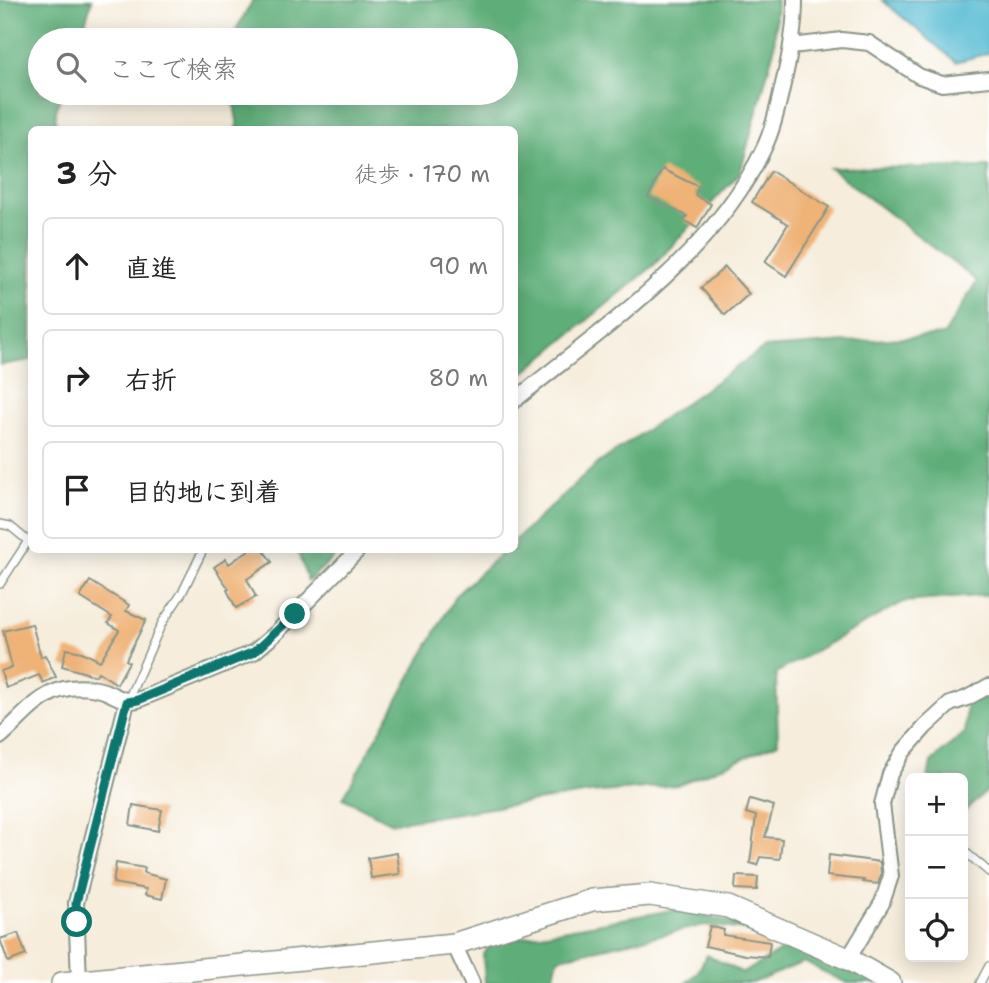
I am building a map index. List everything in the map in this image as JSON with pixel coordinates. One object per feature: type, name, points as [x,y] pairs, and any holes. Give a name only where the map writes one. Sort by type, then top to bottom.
[{"type":"street","points":[[518,398],[671,273],[710,231],[744,183],[764,149],[776,113],[792,46],[795,0]]},
{"type":"street","points":[[792,46],[842,40],[869,43],[919,76],[942,84],[989,79]]},
{"type":"street","points":[[0,737],[47,695],[63,687],[99,689],[127,702],[138,700],[254,652],[355,553]]},
{"type":"street","points":[[848,959],[882,903],[891,876],[882,804],[890,774],[925,727],[950,704],[968,698],[989,685]]},
{"type":"street","points":[[127,702],[76,903],[71,982],[454,944],[592,900],[650,895],[728,906],[848,959],[890,983]]},
{"type":"street","points":[[454,944],[472,983]]},
{"type":"lane","points":[[0,524],[10,526],[28,541],[0,584]]},
{"type":"lane","points":[[127,702],[162,623],[182,593],[202,553]]},
{"type":"lane","points":[[968,853],[989,872]]},
{"type":"lane","points":[[981,983],[989,966]]},
{"type":"green space","points":[[0,0],[92,0],[84,28],[28,28],[28,105],[58,105],[55,126],[28,126],[28,360],[0,365]]},
{"type":"green space","points":[[253,0],[777,0],[774,49],[740,173],[653,266],[518,378],[518,126],[238,126],[234,105],[518,105],[518,28],[237,28]]},
{"type":"green space","points":[[989,167],[989,595],[903,602],[776,673],[778,743],[678,785],[590,793],[392,823],[343,798],[456,595],[502,553],[518,553],[518,537],[596,465],[764,348],[944,335],[977,281],[830,168]]},
{"type":"green space","points":[[298,553],[339,553],[308,581]]},
{"type":"green space","points":[[989,693],[989,789],[968,808],[968,773],[929,773],[931,762],[965,732],[967,698]]},
{"type":"green space","points":[[677,909],[780,934],[705,925],[558,958],[552,983],[485,983],[483,955],[492,943]]},
{"type":"green space","points":[[791,945],[843,964],[876,983],[847,983],[804,962],[753,983],[686,983],[697,973],[707,955],[743,973]]},
{"type":"water","points":[[882,0],[989,0],[989,53],[956,62]]},
{"type":"building","points":[[662,169],[699,187],[695,195],[711,204],[697,228],[684,220],[687,216],[648,197]]},
{"type":"building","points":[[771,171],[829,207],[786,276],[765,262],[788,224],[752,202]]},
{"type":"building","points":[[725,267],[749,294],[725,315],[701,288]]},
{"type":"building","points":[[245,553],[265,553],[272,562],[247,579],[256,597],[236,608],[227,590],[229,589],[214,567],[226,559],[229,564]]},
{"type":"building","points":[[90,581],[129,605],[126,611],[146,620],[117,684],[98,672],[96,676],[62,666],[66,649],[82,652],[100,661],[119,630],[108,623],[112,617],[80,597]]},
{"type":"building","points":[[32,624],[41,657],[45,655],[56,677],[43,683],[39,675],[6,688],[1,671],[12,667],[3,631]]},
{"type":"building","points":[[750,799],[774,806],[765,837],[782,839],[780,859],[760,857],[757,865],[750,863],[756,816],[746,813]]},
{"type":"building","points":[[133,805],[162,810],[158,831],[130,825]]},
{"type":"building","points":[[397,853],[400,874],[371,878],[368,858]]},
{"type":"building","points":[[829,855],[880,862],[881,875],[878,884],[827,876]]},
{"type":"building","points":[[116,863],[145,868],[144,873],[166,879],[162,899],[145,895],[146,889],[113,883]]},
{"type":"building","points":[[736,876],[758,877],[757,890],[735,889]]},
{"type":"building","points":[[710,926],[724,930],[723,935],[770,942],[768,957],[705,946]]},
{"type":"building","points":[[18,933],[26,955],[8,962],[0,939]]},
{"type":"route","points":[[77,922],[76,903],[127,702],[138,700],[254,652],[295,614]]}]
